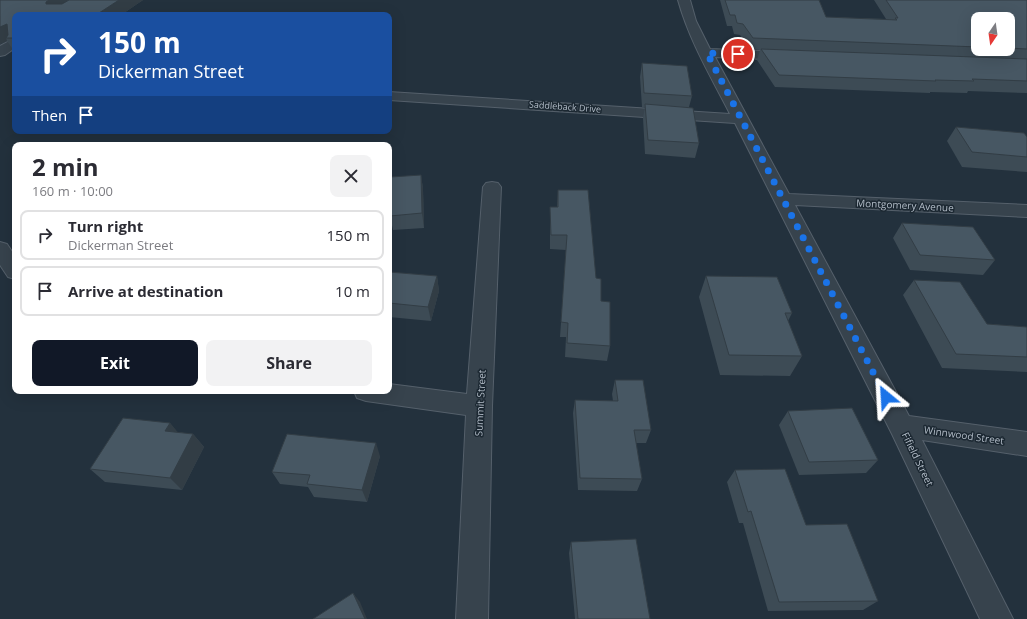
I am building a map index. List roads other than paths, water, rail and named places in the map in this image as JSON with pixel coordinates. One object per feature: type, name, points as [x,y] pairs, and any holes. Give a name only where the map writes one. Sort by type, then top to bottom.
[{"type":"street","name":"Fifield Street","points":[[684,0],[690,21],[901,426],[997,619]]},
{"type":"street","points":[[0,52],[12,44]]},
{"type":"street","points":[[707,53],[799,56]]},
{"type":"street","name":"Saddleback Drive","points":[[392,96],[741,119]]},
{"type":"street","name":"Summit Street","points":[[472,619],[480,406],[492,187]]},
{"type":"street","name":"Montgomery Avenue","points":[[783,199],[1027,210]]},
{"type":"street","points":[[0,249],[12,267]]},
{"type":"street","points":[[389,394],[480,406]]},
{"type":"street","name":"Winnwood Street","points":[[901,426],[1027,444]]}]
